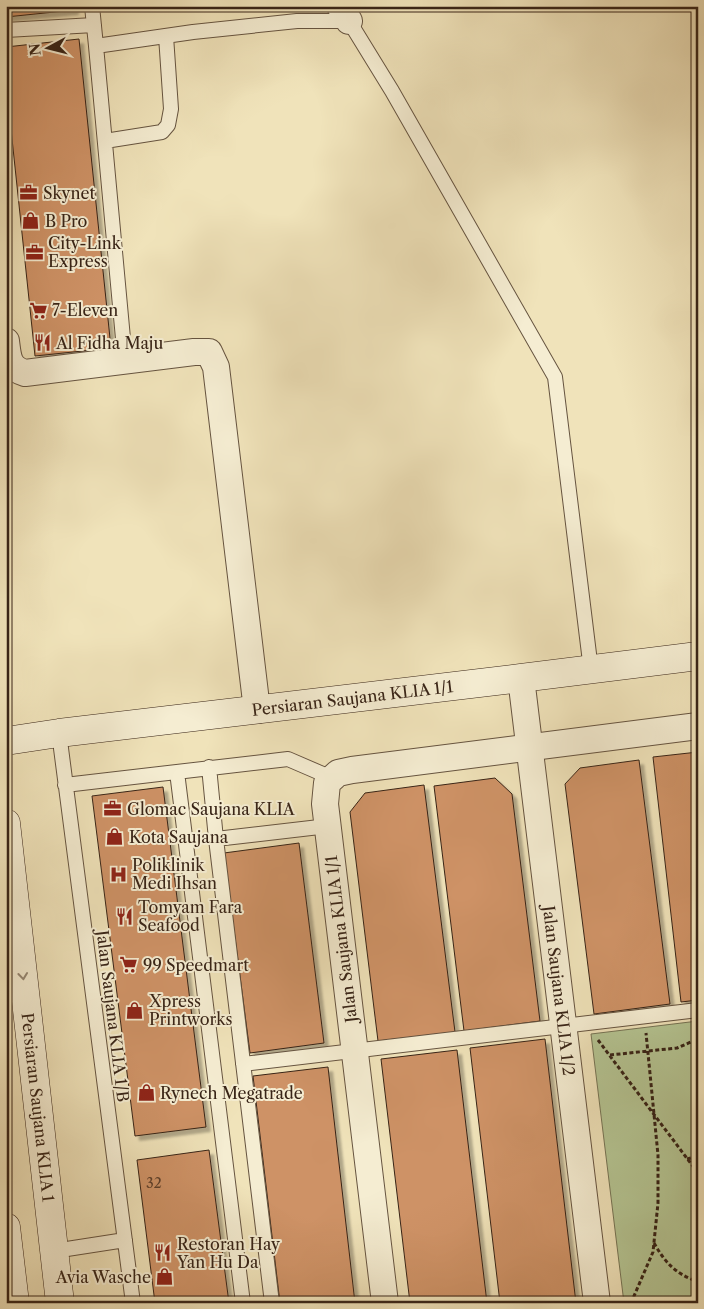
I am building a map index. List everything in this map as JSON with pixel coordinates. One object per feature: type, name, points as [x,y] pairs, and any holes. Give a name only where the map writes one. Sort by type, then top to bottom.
[{"type":"street","points":[[7,350],[17,371],[25,373],[194,352],[209,352],[212,356],[216,367],[257,710]]},
{"type":"street","name":"Persiaran Saujana KLIA 1/1","points":[[6,741],[58,733],[698,656]]},
{"type":"street","name":"Jalan Saujana KLIA 1/2","points":[[522,678],[597,1303]]},
{"type":"street","points":[[332,778],[338,773],[352,770],[698,726]]},
{"type":"street","name":"Jalan Saujana KLIA 1/1","points":[[332,778],[327,783],[325,804],[385,1303]]},
{"type":"street","name":"Persiaran Saujana KLIA 1","points":[[6,823],[60,1303]]},
{"type":"street","points":[[6,1227],[15,1303]]},
{"type":"lane","points":[[92,6],[125,360]]},
{"type":"lane","points":[[96,46],[344,14],[392,91],[554,377],[591,670]]},
{"type":"lane","points":[[6,30],[94,24]]},
{"type":"lane","points":[[105,141],[162,132],[168,125],[171,109],[166,36]]},
{"type":"lane","name":"Jalan Saujana KLIA 1/B","points":[[58,733],[133,1303]]},
{"type":"lane","points":[[65,785],[288,759],[332,778]]},
{"type":"lane","points":[[209,767],[272,1303]]},
{"type":"lane","points":[[177,772],[243,1303]]},
{"type":"lane","points":[[216,839],[328,826]]},
{"type":"lane","points":[[243,1064],[698,1010]]},
{"type":"lane","points":[[54,1251],[125,1240]]},
{"type":"path","points":[[631,1303],[653,1252],[658,1203],[658,1154],[646,1027]]},
{"type":"path","points":[[593,1034],[698,1173]]},
{"type":"path","points":[[610,1055],[678,1048],[698,1039]]},
{"type":"path","points":[[687,1159],[698,1156]]},
{"type":"path","points":[[654,1242],[665,1262],[682,1276],[698,1282]]},
{"type":"green space","points":[[698,1021],[698,1303],[624,1303],[591,1034]]},
{"type":"building","points":[[6,6],[74,6],[74,10],[6,17]]},
{"type":"building","points":[[79,39],[111,348],[35,356],[6,82],[6,47]]},
{"type":"building","points":[[698,752],[698,1000],[681,1002],[653,757]]},
{"type":"building","points":[[639,760],[670,1004],[594,1014],[565,784],[580,768]]},
{"type":"building","points":[[495,778],[512,794],[540,1021],[464,1031],[434,786]]},
{"type":"building","points":[[424,785],[455,1032],[378,1041],[350,812],[365,793]]},
{"type":"building","points":[[163,787],[206,1127],[135,1136],[92,796]]},
{"type":"building","points":[[299,843],[324,1043],[250,1053],[224,853]]},
{"type":"building","points":[[545,1039],[576,1303],[500,1303],[470,1048]]},
{"type":"building","points":[[457,1050],[487,1303],[410,1303],[381,1059]]},
{"type":"building","points":[[328,1067],[355,1303],[280,1303],[253,1076]]},
{"type":"building","points":[[209,1150],[229,1303],[155,1303],[137,1160]]},
{"type":"place","name":"Skynet","points":[[29,193]]},
{"type":"place","name":"B Pro","points":[[31,221]]},
{"type":"place","name":"City-Link Express","points":[[34,252]]},
{"type":"place","name":"7-Eleven","points":[[38,310]]},
{"type":"place","name":"Al Fidha Maju","points":[[42,343]]},
{"type":"place","name":"Glomac Saujana KLIA","points":[[113,809]]},
{"type":"place","name":"Kota Saujana","points":[[115,837]]},
{"type":"place","name":"Poliklinik Medi Ihsan","points":[[118,874]]},
{"type":"place","name":"Tomyam Fara Seafood","points":[[124,916]]},
{"type":"place","name":"99 Speedmart","points":[[129,965]]},
{"type":"place","name":"Xpress Printworks","points":[[135,1010]]},
{"type":"place","name":"Rynech Megatrade","points":[[146,1093]]},
{"type":"place","name":"Restoran Hay Yan Hu Da","points":[[163,1253]]},
{"type":"place","name":"Avia Wasche","points":[[165,1277]]}]
